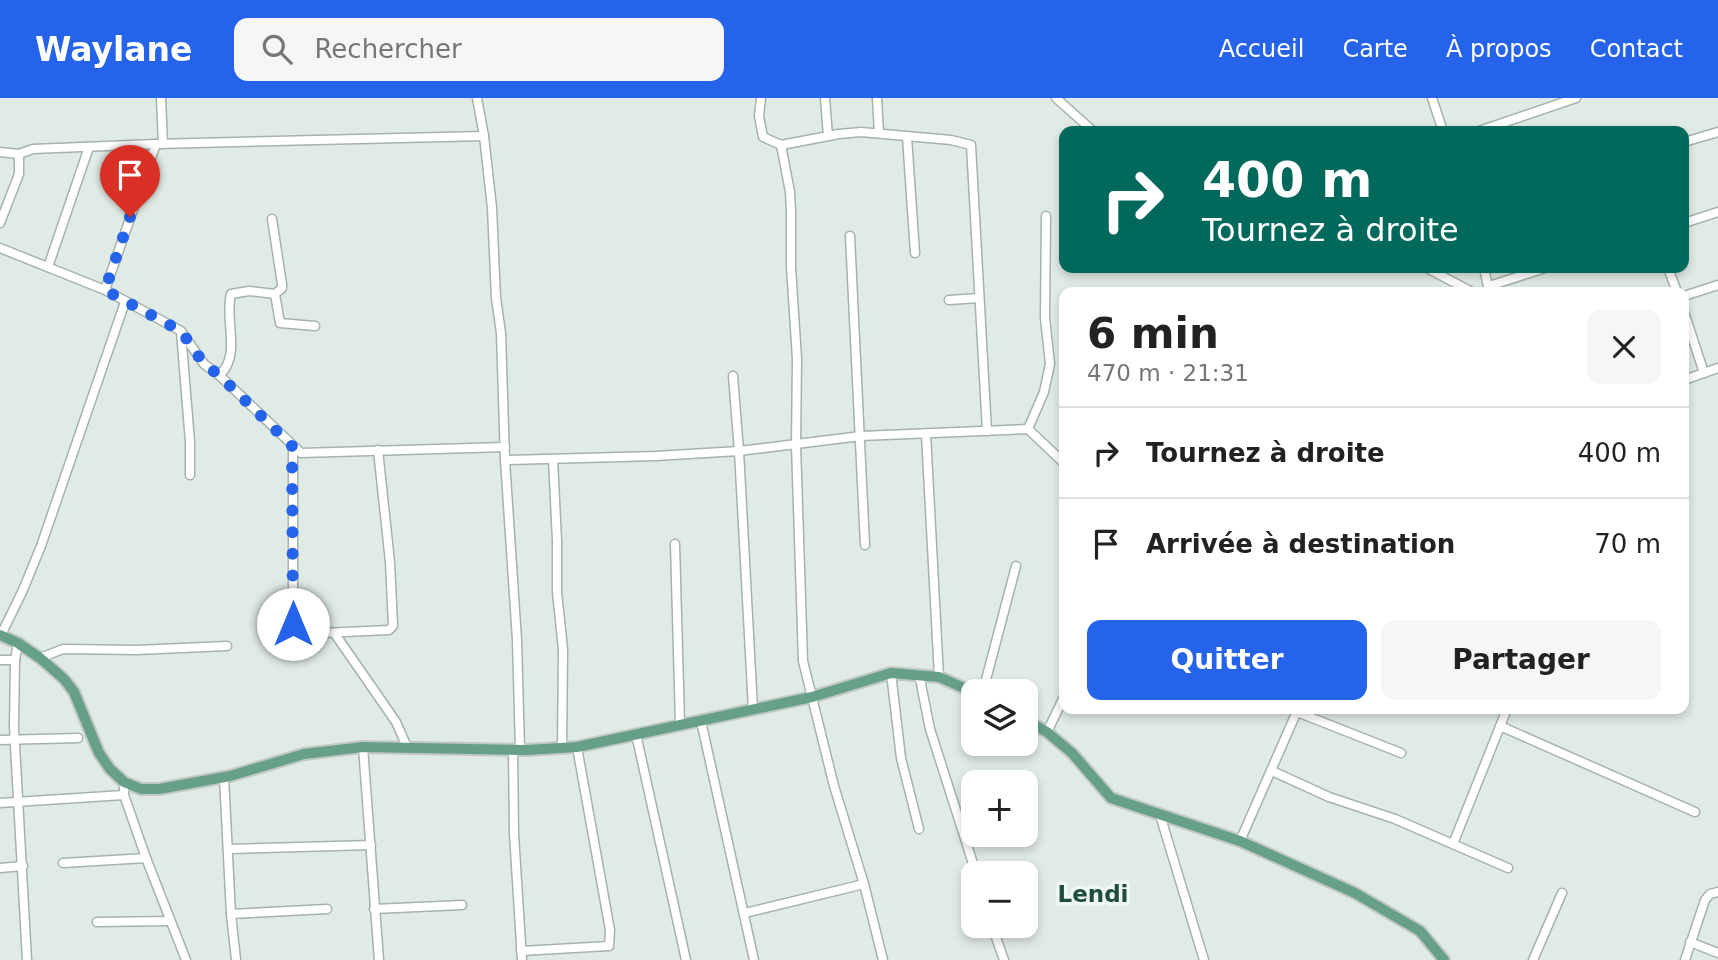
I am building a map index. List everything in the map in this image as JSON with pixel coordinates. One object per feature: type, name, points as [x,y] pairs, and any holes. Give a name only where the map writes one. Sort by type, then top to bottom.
[{"type":"main road","points":[[1,635],[40,658],[64,679],[74,692],[99,753],[110,769],[124,782],[141,789],[159,789],[224,777],[304,754],[363,747],[517,750],[577,747],[812,696],[891,673],[939,677],[961,687]]},
{"type":"main road","points":[[1038,727],[1072,753],[1111,797],[1240,841],[1356,893],[1406,921],[1428,939],[1444,960]]},
{"type":"street","points":[[105,290],[160,144],[161,98]]},
{"type":"street","points":[[477,98],[492,208],[518,652],[514,834],[521,956],[609,946],[610,930],[577,747]]},
{"type":"street","points":[[761,98],[763,137],[781,145],[828,136],[879,133],[951,140],[971,145],[987,432]]},
{"type":"street","points":[[825,98],[828,136]]},
{"type":"street","points":[[877,98],[879,133]]},
{"type":"street","points":[[1056,98],[1087,126]]},
{"type":"street","points":[[1433,98],[1441,126]]},
{"type":"street","points":[[1494,126],[1576,98]]},
{"type":"street","points":[[1689,141],[1718,132]]},
{"type":"street","points":[[0,152],[19,154],[33,149],[160,144],[484,136]]},
{"type":"street","points":[[907,137],[915,253]]},
{"type":"street","points":[[781,145],[791,211],[803,661],[834,786],[864,884],[883,960]]},
{"type":"street","points":[[48,267],[89,147]]},
{"type":"street","points":[[0,223],[19,174],[19,154]]},
{"type":"street","points":[[1689,221],[1718,212]]},
{"type":"street","points":[[1028,429],[1044,392],[1049,364],[1045,318],[1046,216]]},
{"type":"street","points":[[219,375],[227,368],[232,350],[229,317],[231,293],[249,291],[275,294],[282,288],[272,219]]},
{"type":"street","points":[[850,236],[865,545]]},
{"type":"street","points":[[0,248],[105,290],[181,331],[204,364],[301,453],[505,446]]},
{"type":"street","points":[[1436,273],[1463,287]]},
{"type":"street","points":[[1494,287],[1532,273]]},
{"type":"street","points":[[1689,294],[1718,285]]},
{"type":"street","points":[[275,294],[280,323],[315,326]]},
{"type":"street","points":[[949,299],[979,298]]},
{"type":"street","points":[[1,635],[41,546],[125,302]]},
{"type":"street","points":[[1689,327],[1704,373]]},
{"type":"street","points":[[181,331],[190,475]]},
{"type":"street","points":[[1689,378],[1718,368]]},
{"type":"street","points":[[733,376],[753,709]]},
{"type":"street","points":[[505,460],[656,457],[739,451],[861,436],[1028,429],[1059,458]]},
{"type":"street","points":[[926,434],[939,677]]},
{"type":"street","points":[[292,446],[293,624],[301,634],[389,630],[393,626],[390,562],[377,450]]},
{"type":"street","points":[[553,459],[557,592],[563,649],[562,748]]},
{"type":"street","points":[[675,544],[680,723]]},
{"type":"street","points":[[986,679],[1016,566]]},
{"type":"street","points":[[335,634],[396,722],[407,747]]},
{"type":"street","points":[[18,643],[15,660],[15,739],[27,960]]},
{"type":"street","points":[[40,658],[63,649],[137,650],[227,646]]},
{"type":"street","points":[[0,660],[15,660]]},
{"type":"street","points":[[891,673],[901,758],[919,828]]},
{"type":"street","points":[[919,674],[933,740],[971,861]]},
{"type":"street","points":[[1047,732],[1059,707]]},
{"type":"street","points":[[1240,841],[1296,714]]},
{"type":"street","points":[[1308,714],[1401,753]]},
{"type":"street","points":[[1453,844],[1505,714]]},
{"type":"street","points":[[701,720],[754,960]]},
{"type":"street","points":[[1500,726],[1695,812]]},
{"type":"street","points":[[636,734],[686,960]]},
{"type":"street","points":[[0,740],[78,738]]},
{"type":"street","points":[[363,747],[379,960]]},
{"type":"street","points":[[1272,771],[1329,797],[1374,811],[1508,868]]},
{"type":"street","points":[[224,777],[236,960]]},
{"type":"street","points":[[124,782],[124,795],[186,960]]},
{"type":"street","points":[[0,803],[124,795]]},
{"type":"street","points":[[1160,815],[1204,960]]},
{"type":"street","points":[[230,849],[371,845]]},
{"type":"street","points":[[63,863],[146,858]]},
{"type":"street","points":[[0,868],[23,866]]},
{"type":"street","points":[[745,913],[864,884]]},
{"type":"street","points":[[1685,960],[1705,900],[1710,894],[1718,892]]},
{"type":"street","points":[[1533,960],[1562,893]]},
{"type":"street","points":[[374,909],[462,905]]},
{"type":"street","points":[[231,914],[327,909]]},
{"type":"street","points":[[97,922],[170,920]]},
{"type":"street","points":[[996,938],[1004,960]]},
{"type":"street","points":[[1690,942],[1718,953]]},
{"type":"district","name":"Lendi","points":[[1093,894]]},
{"type":"route","points":[[130,217],[105,290],[181,331],[204,364],[219,375],[292,446],[293,624]]}]
